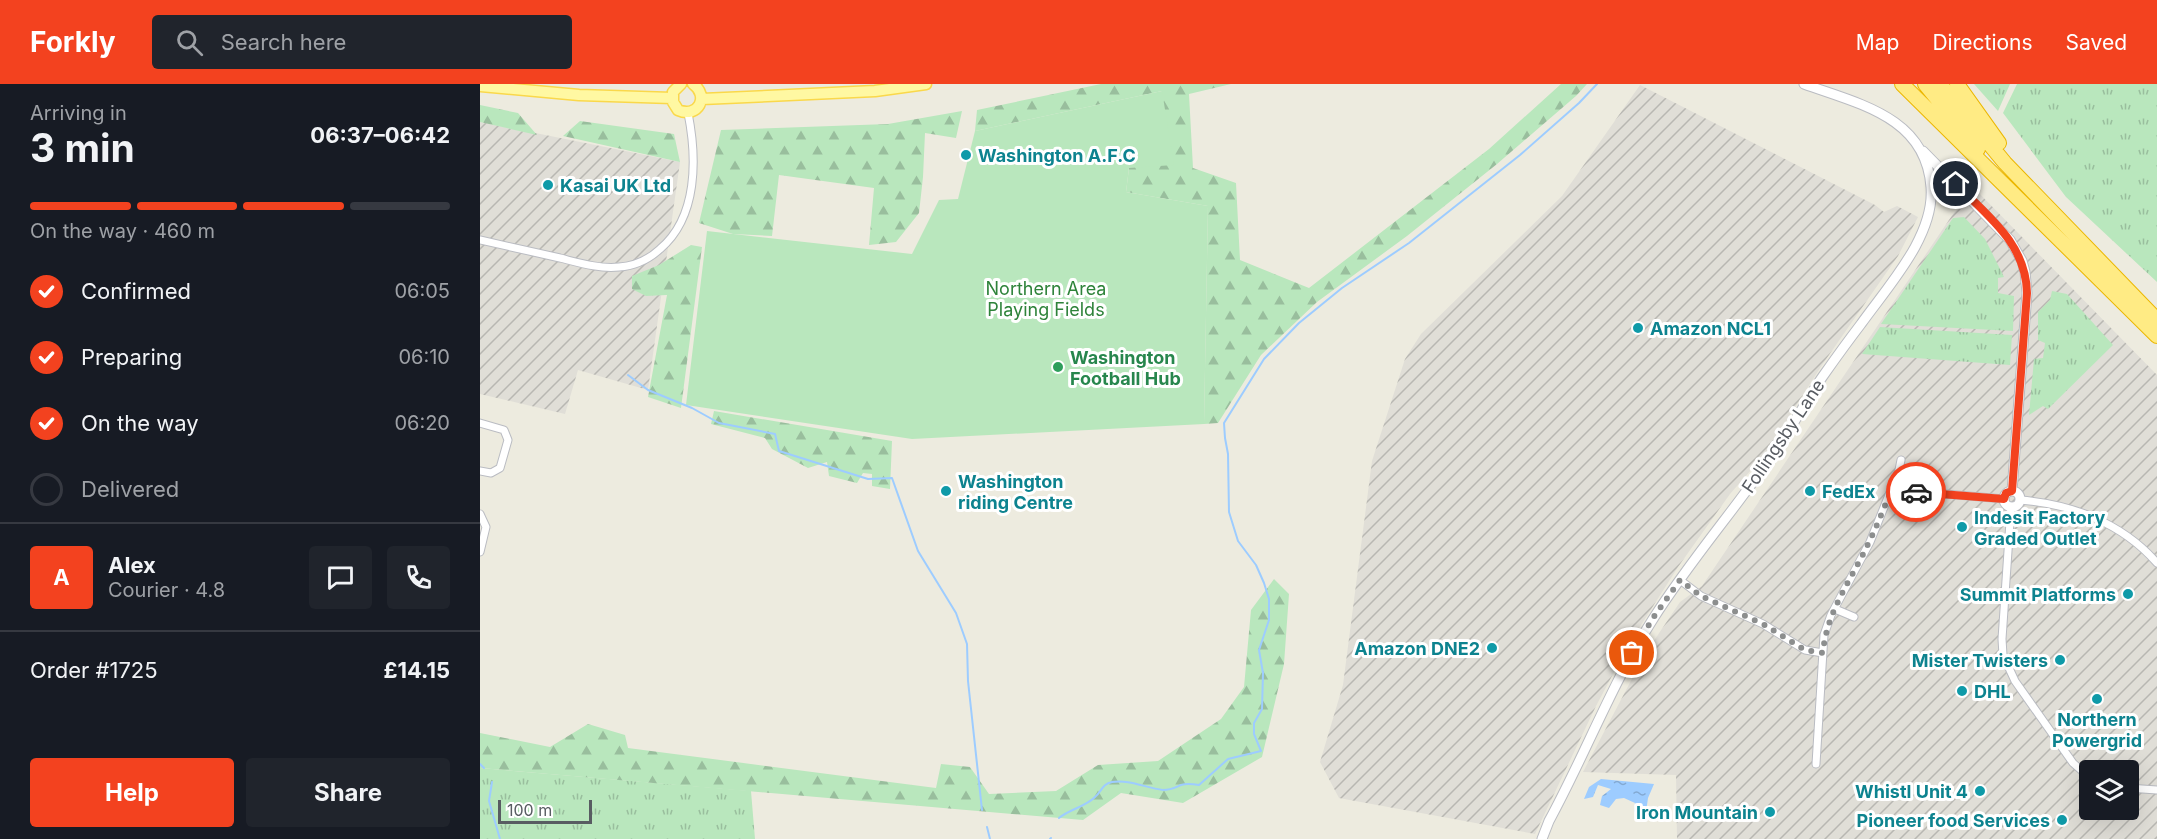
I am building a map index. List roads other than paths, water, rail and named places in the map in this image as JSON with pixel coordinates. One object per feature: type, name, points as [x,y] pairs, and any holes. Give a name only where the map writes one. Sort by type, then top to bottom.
[{"type":"highway","points":[[1902,84],[1913,97],[2157,320]]},
{"type":"highway","points":[[1925,84],[1977,147],[2157,336]]},
{"type":"highway","points":[[1940,84],[2044,215]]},
{"type":"highway","points":[[1957,84],[2044,215]]},
{"type":"main road","points":[[681,84],[676,88],[672,98],[678,110],[688,113],[697,109],[702,99],[701,92],[693,84]]},
{"type":"main road","points":[[702,99],[875,91],[926,84]]},
{"type":"main road","points":[[480,86],[579,95],[672,98]]},
{"type":"street","name":"Follingsby Lane","points":[[1542,839],[1632,653],[1653,618],[1779,447],[1823,376],[1922,234],[1930,212],[1929,174],[1922,149],[1903,128],[1883,114],[1804,84]]},
{"type":"street","points":[[480,240],[599,267],[620,267],[637,264],[650,258],[679,229],[686,212],[690,194],[693,149],[688,113]]},
{"type":"street","points":[[1922,149],[2010,240],[2022,261],[2025,272],[2027,293],[2012,491]]},
{"type":"street","points":[[480,423],[504,430],[508,440],[500,468],[491,473],[480,471]]},
{"type":"street","points":[[1816,764],[1824,635],[1870,542],[1899,470],[1901,459]]},
{"type":"street","points":[[1893,486],[1919,492],[2004,499]]},
{"type":"street","points":[[2012,491],[2018,494],[2020,500],[2018,505],[2012,507],[2006,505],[2004,499],[2006,493],[2012,491]]},
{"type":"street","points":[[2020,500],[2066,507],[2097,519],[2128,537],[2157,563]]},
{"type":"street","points":[[2012,507],[2002,639],[2003,655],[2015,681],[2079,768]]},
{"type":"street","points":[[480,514],[486,527],[480,552]]},
{"type":"street","points":[[1680,580],[1701,596],[1763,624],[1805,650],[1823,653]]},
{"type":"street","points":[[1835,609],[1854,617]]},
{"type":"street","points":[[2139,789],[2157,790]]},
{"type":"water","points":[[1601,779],[1654,784],[1648,798],[1646,812],[1638,817],[1634,811],[1635,803],[1624,798],[1616,799],[1609,808],[1600,805],[1602,796],[1611,789],[1598,785],[1593,797],[1584,799],[1589,787]]},
{"type":"waterway","points":[[1059,818],[1091,800],[1109,783],[1118,781],[1163,790],[1186,784],[1199,785],[1228,759],[1261,751],[1254,734],[1254,723],[1262,709],[1263,673],[1259,650],[1269,620],[1269,599],[1256,565],[1238,541],[1229,512],[1228,454],[1224,423],[1264,359],[1299,323],[1342,288],[1409,243],[1520,155],[1597,84]]},
{"type":"waterway","points":[[628,375],[648,390],[692,408],[719,423],[775,434],[779,451],[868,479],[892,478],[918,551],[956,613],[967,644],[968,681],[982,810]]},
{"type":"waterway","points":[[480,764],[484,768]]},
{"type":"waterway","points":[[492,782],[489,801],[500,839]]},
{"type":"waterway","points":[[987,827],[990,839]]},
{"type":"place","name":"Washington A.F.C","points":[[966,155]]},
{"type":"place","name":"Kasai UK Ltd","points":[[548,185]]},
{"type":"place","name":"Amazon NCL1","points":[[1638,328]]},
{"type":"place","name":"Washington Football Hub","points":[[1058,367]]},
{"type":"place","name":"Washington riding Centre","points":[[946,491]]},
{"type":"place","name":"FedEx","points":[[1810,491]]},
{"type":"place","name":"Indesit Factory Graded Outlet","points":[[1962,527]]},
{"type":"place","name":"Summit Platforms","points":[[2128,594]]},
{"type":"place","name":"Amazon DNE2","points":[[1492,648]]},
{"type":"place","name":"Mister Twisters","points":[[2060,660]]},
{"type":"place","name":"DHL","points":[[1962,691]]},
{"type":"place","name":"Northern Powergrid","points":[[2097,699]]},
{"type":"place","name":"Whistl Unit 4","points":[[1980,791]]},
{"type":"place","name":"Iron Mountain","points":[[1770,812]]},
{"type":"place","name":"Pioneer food Services","points":[[2062,820]]},
{"type":"park label","name":"Northern Area Playing Fields","points":[[1046,298]]}]
